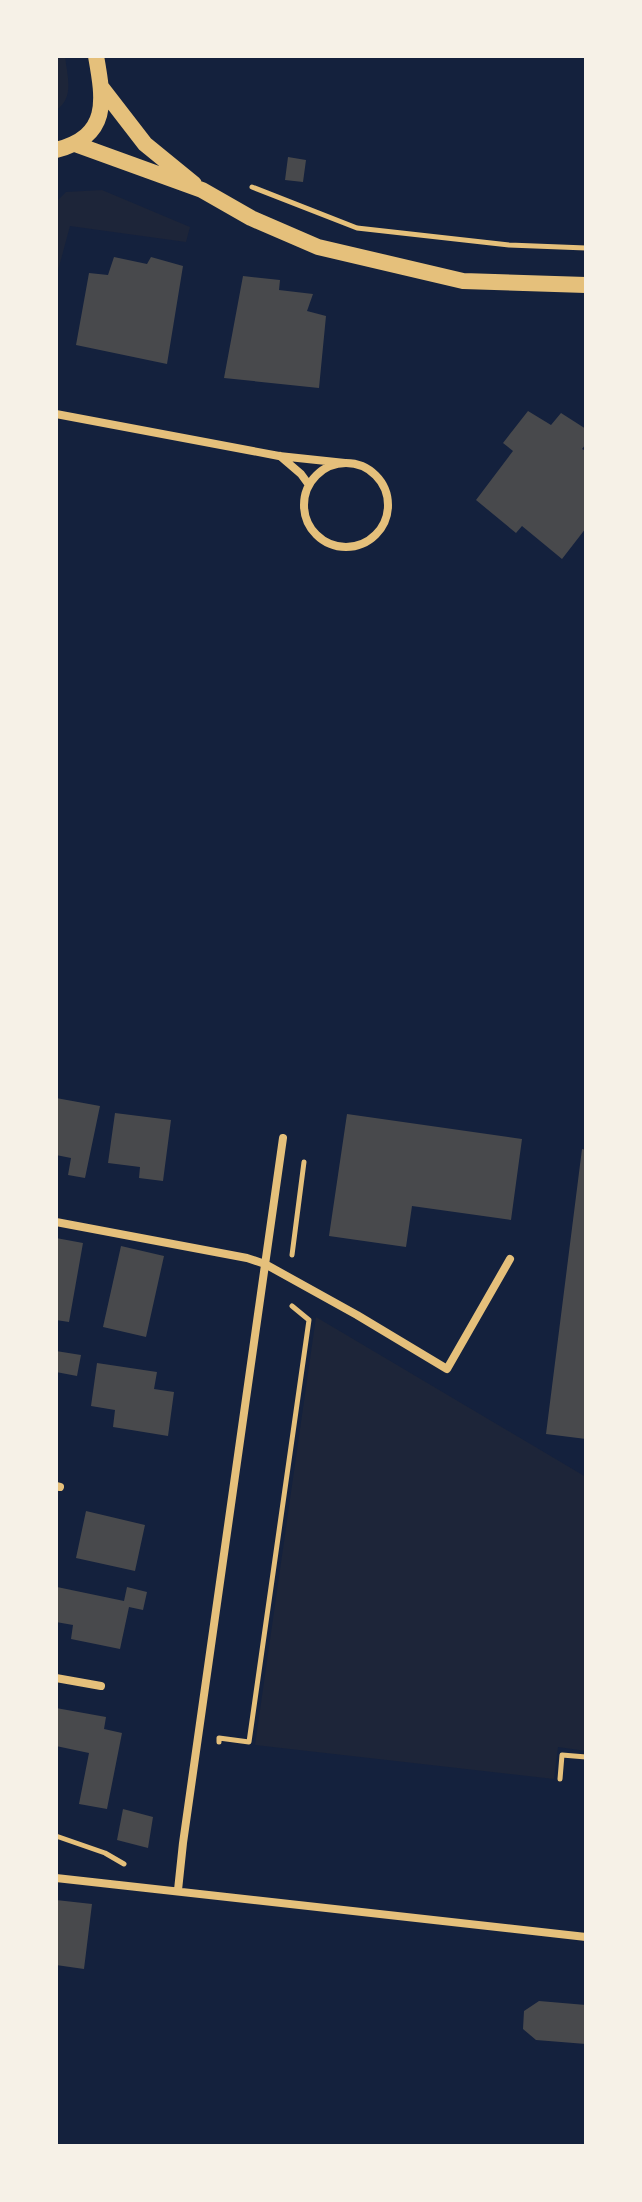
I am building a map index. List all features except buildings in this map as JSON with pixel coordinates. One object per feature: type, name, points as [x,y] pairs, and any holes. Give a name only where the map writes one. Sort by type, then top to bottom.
[{"type":"main road","points":[[56,150],[75,144],[91,131],[100,115],[101,87],[96,56]]},
{"type":"main road","points":[[101,87],[145,144],[202,190],[251,218],[318,247],[463,281],[586,285]]},
{"type":"main road","points":[[75,144],[202,190]]},
{"type":"street","points":[[56,414],[279,456],[345,463],[359,466],[380,481],[388,507],[385,521],[367,541],[341,547],[317,535],[308,525],[304,512],[309,485],[320,472],[345,463]]},
{"type":"street","points":[[279,456],[309,485]]},
{"type":"street","points":[[178,1890],[283,1138]]},
{"type":"street","points":[[56,1222],[265,1264],[447,1369],[510,1259]]},
{"type":"street","points":[[56,1678],[101,1686]]},
{"type":"street","points":[[56,1878],[586,1937]]},
{"type":"path","points":[[240,181],[357,228],[509,245],[586,248]]},
{"type":"path","points":[[217,1754],[219,1738],[249,1742],[298,1390]]},
{"type":"path","points":[[560,1779],[562,1755],[586,1757]]},
{"type":"path","points":[[56,1836],[105,1853],[124,1864]]},
{"type":"path","points":[[111,1863],[137,1866]]},
{"type":"shaded area","points":[[56,56],[65,56],[68,93],[56,110]]},
{"type":"shaded area","points":[[102,190],[190,227],[186,242],[70,226],[56,278],[56,202],[66,192]]},
{"type":"shaded area","points":[[316,1317],[586,1477],[586,1751],[558,1747],[554,1779],[255,1745]]}]
